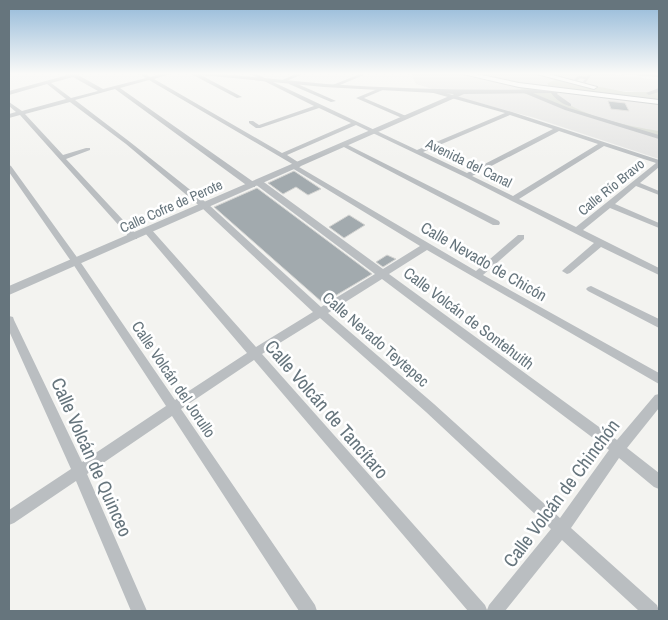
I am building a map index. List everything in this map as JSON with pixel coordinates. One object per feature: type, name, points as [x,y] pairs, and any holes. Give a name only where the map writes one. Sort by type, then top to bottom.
[{"type":"street","points":[[9,116],[64,102]]},
{"type":"street","name":"Calle Nevado Teytepec","points":[[74,102],[128,142],[205,206],[652,611]]},
{"type":"street","name":"Calle Volcán de Sontehuith","points":[[136,102],[383,275],[618,449],[659,482]]},
{"type":"street","name":"Calle Nevado de Chicón","points":[[189,102],[282,156],[427,246],[659,379]]},
{"type":"street","name":"Avenida del Canal","points":[[310,102],[418,152],[659,272]]},
{"type":"street","points":[[368,102],[404,118]]},
{"type":"street","name":"Calle Cofre de Perote","points":[[9,291],[440,102]]},
{"type":"street","points":[[473,102],[659,163]]},
{"type":"street","points":[[549,102],[591,118],[658,134]]},
{"type":"street","points":[[554,104],[563,102],[582,111],[658,134]]},
{"type":"street","points":[[9,104],[21,113],[134,237]]},
{"type":"street","points":[[251,122],[258,126],[318,106]]},
{"type":"street","points":[[418,152],[510,113]]},
{"type":"street","points":[[282,156],[356,123]]},
{"type":"street","points":[[467,176],[558,129]]},
{"type":"street","points":[[513,199],[603,144]]},
{"type":"street","points":[[344,145],[496,223]]},
{"type":"street","points":[[62,158],[88,150]]},
{"type":"street","name":"Calle Río Bravo","points":[[578,230],[636,184],[659,163]]},
{"type":"street","name":"Calle Volcán del Jorullo","points":[[9,167],[14,182],[76,262],[309,611]]},
{"type":"street","points":[[636,184],[659,193]]},
{"type":"street","points":[[610,205],[659,226]]},
{"type":"street","name":"Calle Volcán de Tancítaro","points":[[148,231],[480,611]]},
{"type":"street","points":[[478,276],[521,237]]},
{"type":"street","points":[[567,271],[601,242]]},
{"type":"street","points":[[9,518],[254,354],[427,246]]},
{"type":"street","points":[[591,290],[659,324]]},
{"type":"street","name":"Calle Volcán de Quinceo","points":[[9,320],[80,471],[140,611]]},
{"type":"street","name":"Calle Volcán de Chinchón","points":[[495,611],[562,528],[618,449],[659,399]]},
{"type":"shaded area","points":[[475,102],[659,102],[659,159],[535,118]]},
{"type":"shaded area","points":[[552,102],[565,102],[575,108],[603,119],[659,131],[659,137],[591,117]]},
{"type":"building","points":[[608,102],[616,102],[625,103],[629,111],[611,109]]},
{"type":"building","points":[[294,171],[321,189],[308,195],[296,187],[283,194],[268,183]]},
{"type":"building","points":[[257,188],[372,274],[323,303],[214,207]]},
{"type":"building","points":[[349,215],[365,225],[344,238],[329,227]]},
{"type":"building","points":[[387,255],[396,259],[383,267],[376,262]]}]
